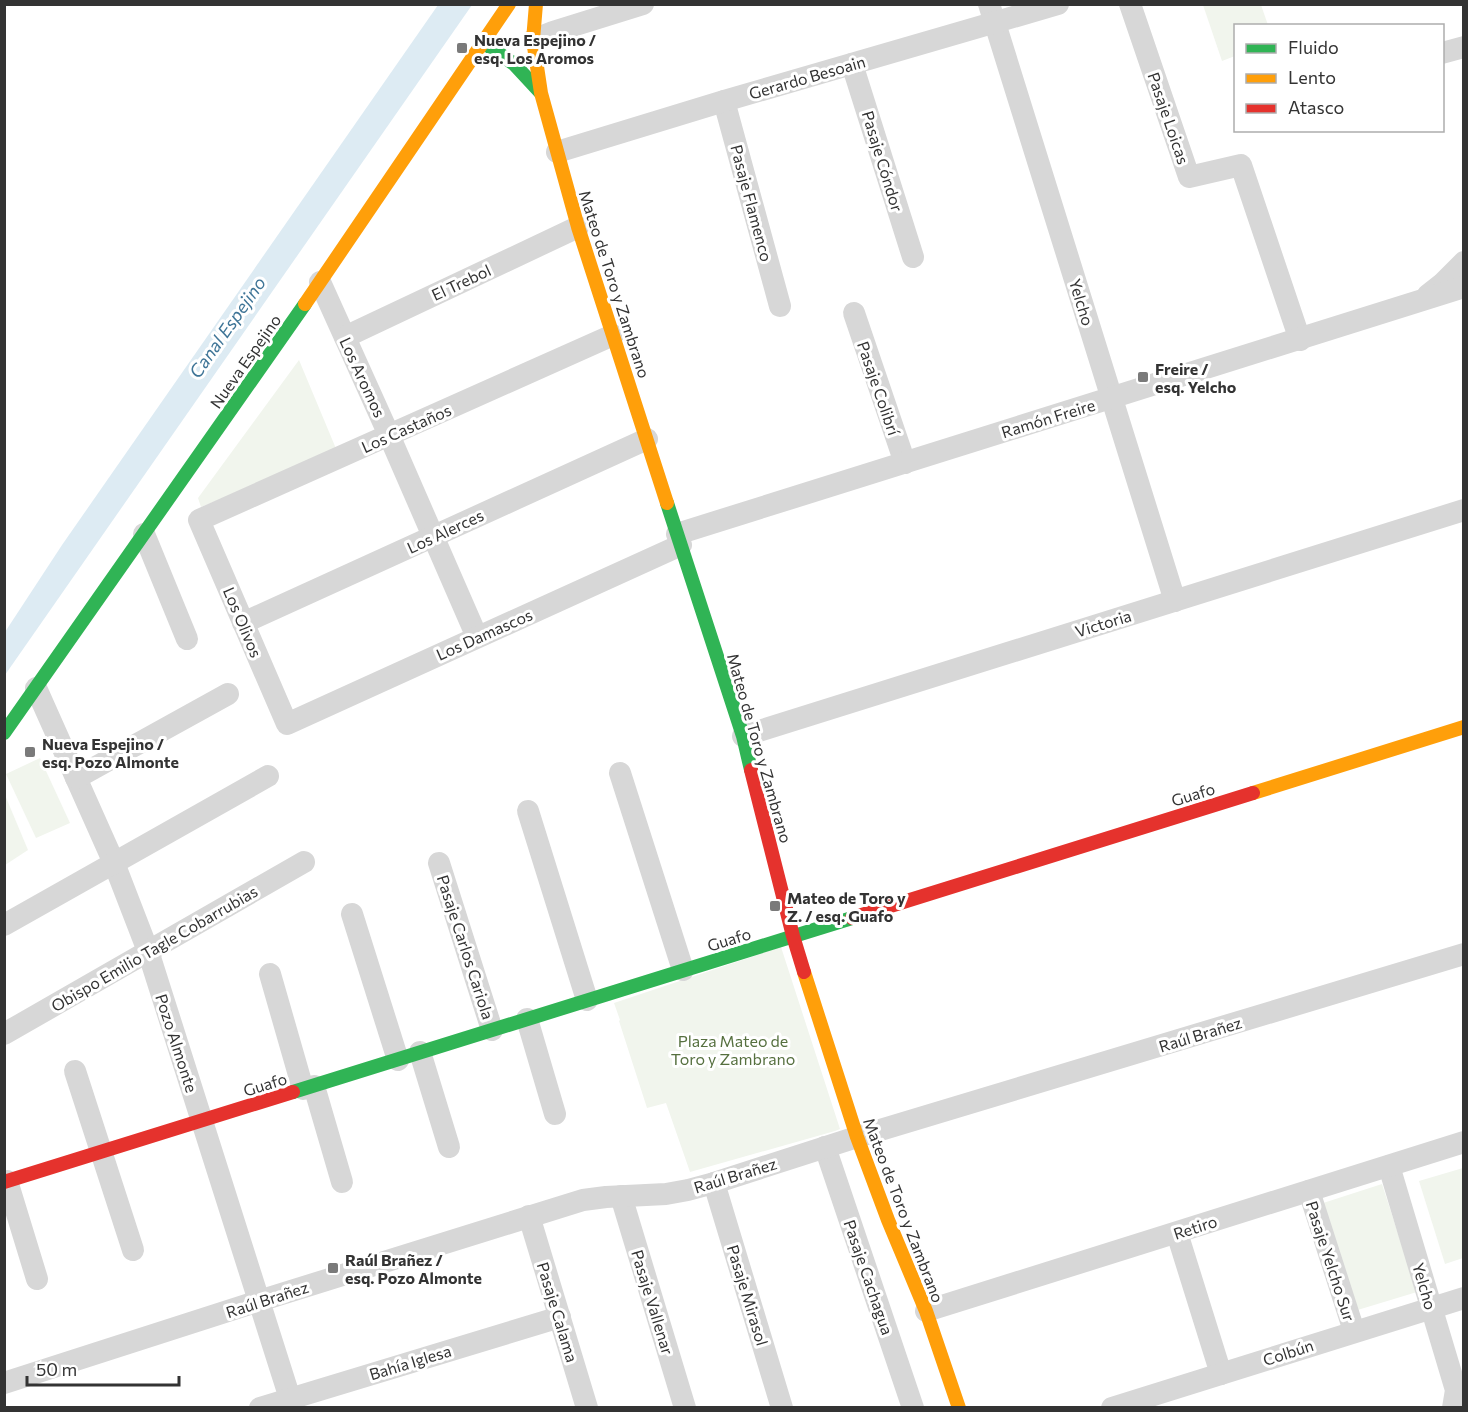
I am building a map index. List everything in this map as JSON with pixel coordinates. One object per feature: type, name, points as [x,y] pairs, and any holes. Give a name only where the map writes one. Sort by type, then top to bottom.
[{"type":"street","name":"Nueva Espejino","points":[[4,733],[320,282],[483,42],[498,30],[509,4]]},
{"type":"street","name":"Mateo de Toro y Zambrano","points":[[536,4],[527,40],[578,227],[743,736],[794,936],[857,1137],[926,1311],[958,1407]]},
{"type":"street","name":"Gerardo Besoain","points":[[557,152],[852,64],[992,14],[1058,4]]},
{"type":"street","name":"Pasaje Loicas","points":[[1130,4],[1189,177],[1241,165],[1300,340]]},
{"type":"street","points":[[527,40],[637,6]]},
{"type":"street","name":"Yelcho","points":[[992,14],[1175,601]]},
{"type":"street","name":"Mateo de Toro y Zambrano","points":[[483,42],[500,51],[515,63],[527,74],[541,93]]},
{"type":"street","points":[[1444,53],[1464,47]]},
{"type":"street","name":"Pasaje Cóndor","points":[[852,64],[913,257]]},
{"type":"street","name":"Pasaje Flamenco","points":[[724,101],[780,306]]},
{"type":"street","name":"El Trebol","points":[[345,337],[578,227]]},
{"type":"street","name":"Ramón Freire","points":[[1419,301],[1442,284],[1464,262]]},
{"type":"street","name":"Los Aromos","points":[[320,282],[390,435],[477,637]]},
{"type":"street","name":"Ramón Freire","points":[[679,539],[905,463],[1464,287]]},
{"type":"street","name":"Pasaje Colibrí","points":[[854,313],[905,463]]},
{"type":"street","name":"Los Castaños","points":[[199,520],[613,335]]},
{"type":"street","name":"Los Alerces","points":[[243,623],[647,439]]},
{"type":"street","name":"Victoria","points":[[743,736],[1464,510]]},
{"type":"street","name":"Los Olivos","points":[[199,520],[287,724]]},
{"type":"street","points":[[144,534],[187,639]]},
{"type":"street","name":"Los Damascos","points":[[287,724],[477,637],[679,539]]},
{"type":"street","name":"Pozo Almonte","points":[[36,688],[114,863],[148,951],[292,1403]]},
{"type":"street","points":[[76,778],[228,694]]},
{"type":"street","name":"Guafo","points":[[6,1182],[1464,727]]},
{"type":"street","points":[[620,773],[683,970]]},
{"type":"street","points":[[4,926],[268,776]]},
{"type":"street","points":[[528,811],[587,1000]]},
{"type":"street","name":"Obispo Emilio Tagle Cobarrubias","points":[[4,1034],[304,862]]},
{"type":"street","name":"Pasaje Carlos Cariola","points":[[439,863],[492,1030]]},
{"type":"street","points":[[352,914],[398,1060]]},
{"type":"street","name":"Raúl Brañez","points":[[4,1383],[583,1200],[666,1194],[714,1183],[857,1137],[1464,954]]},
{"type":"street","points":[[270,974],[342,1182]]},
{"type":"street","points":[[527,1019],[555,1114]]},
{"type":"street","points":[[420,1053],[450,1147]]},
{"type":"street","points":[[75,1071],[133,1250]]},
{"type":"street","name":"Retiro","points":[[926,1311],[1464,1142]]},
{"type":"street","name":"Pasaje Cachagua","points":[[825,1147],[913,1407]]},
{"type":"street","name":"Yelcho","points":[[1389,1166],[1456,1390],[1453,1407]]},
{"type":"street","points":[[6,1182],[37,1279]]},
{"type":"street","name":"Pasaje Mirasol","points":[[714,1183],[782,1407]]},
{"type":"street","name":"Pasaje Yelcho Sur","points":[[1309,1191],[1354,1331]]},
{"type":"street","name":"Pasaje Vallenar","points":[[621,1196],[685,1407]]},
{"type":"street","name":"Pasaje Calama","points":[[529,1216],[586,1407]]},
{"type":"street","points":[[1177,1233],[1221,1374]]},
{"type":"street","name":"Colbún","points":[[1112,1407],[1464,1298]]},
{"type":"street","name":"Bahía Iglesa","points":[[260,1407],[292,1403],[560,1317]]},
{"type":"green space","points":[[1203,5],[1261,5],[1268,24],[1234,24],[1234,56],[1222,61]]},
{"type":"green space","points":[[299,360],[337,451],[201,507],[198,498]]},
{"type":"green space","points":[[40,758],[70,823],[36,838],[6,774]]},
{"type":"green space","points":[[5,795],[28,850],[4,865]]},
{"type":"green space","name":"Plaza Mateo de Toro y Zambrano","points":[[781,947],[840,1129],[690,1172],[666,1103],[647,1108],[614,1003]]},
{"type":"green space","points":[[1463,1168],[1463,1258],[1445,1264],[1419,1181]]},
{"type":"green space","points":[[1382,1184],[1417,1292],[1351,1312],[1317,1205]]},
{"type":"water","name":"Canal Espejino","points":[[438,5],[472,5],[5,675],[5,632],[62,545]]},
{"type":"traffic: fast","points":[[483,42],[514,64],[540,92]]},
{"type":"traffic: fast","points":[[4,733],[305,304]]},
{"type":"traffic: fast","points":[[667,503],[743,736],[751,770]]},
{"type":"traffic: fast","points":[[293,1092],[852,918]]},
{"type":"traffic: slow","points":[[305,304],[509,4]]},
{"type":"traffic: slow","points":[[536,4],[533,40],[541,93],[578,227],[667,503]]},
{"type":"traffic: slow","points":[[1253,793],[1464,727]]},
{"type":"traffic: slow","points":[[804,972],[857,1137],[926,1311],[959,1408]]},
{"type":"traffic: jam","points":[[751,770],[804,972]]},
{"type":"traffic: jam","points":[[852,918],[1253,793]]},
{"type":"traffic: jam","points":[[4,1182],[293,1092]]},
{"type":"place","name":"Nueva Espejino / esq. Los Aromos","points":[[462,48]]},
{"type":"place","name":"Freire / esq. Yelcho","points":[[1143,377]]},
{"type":"place","name":"Nueva Espejino / esq. Pozo Almonte","points":[[30,752]]},
{"type":"place","name":"Mateo de Toro y Z. / esq. Guafo","points":[[775,906]]},
{"type":"place","name":"Raúl Brañez / esq. Pozo Almonte","points":[[333,1268]]}]
